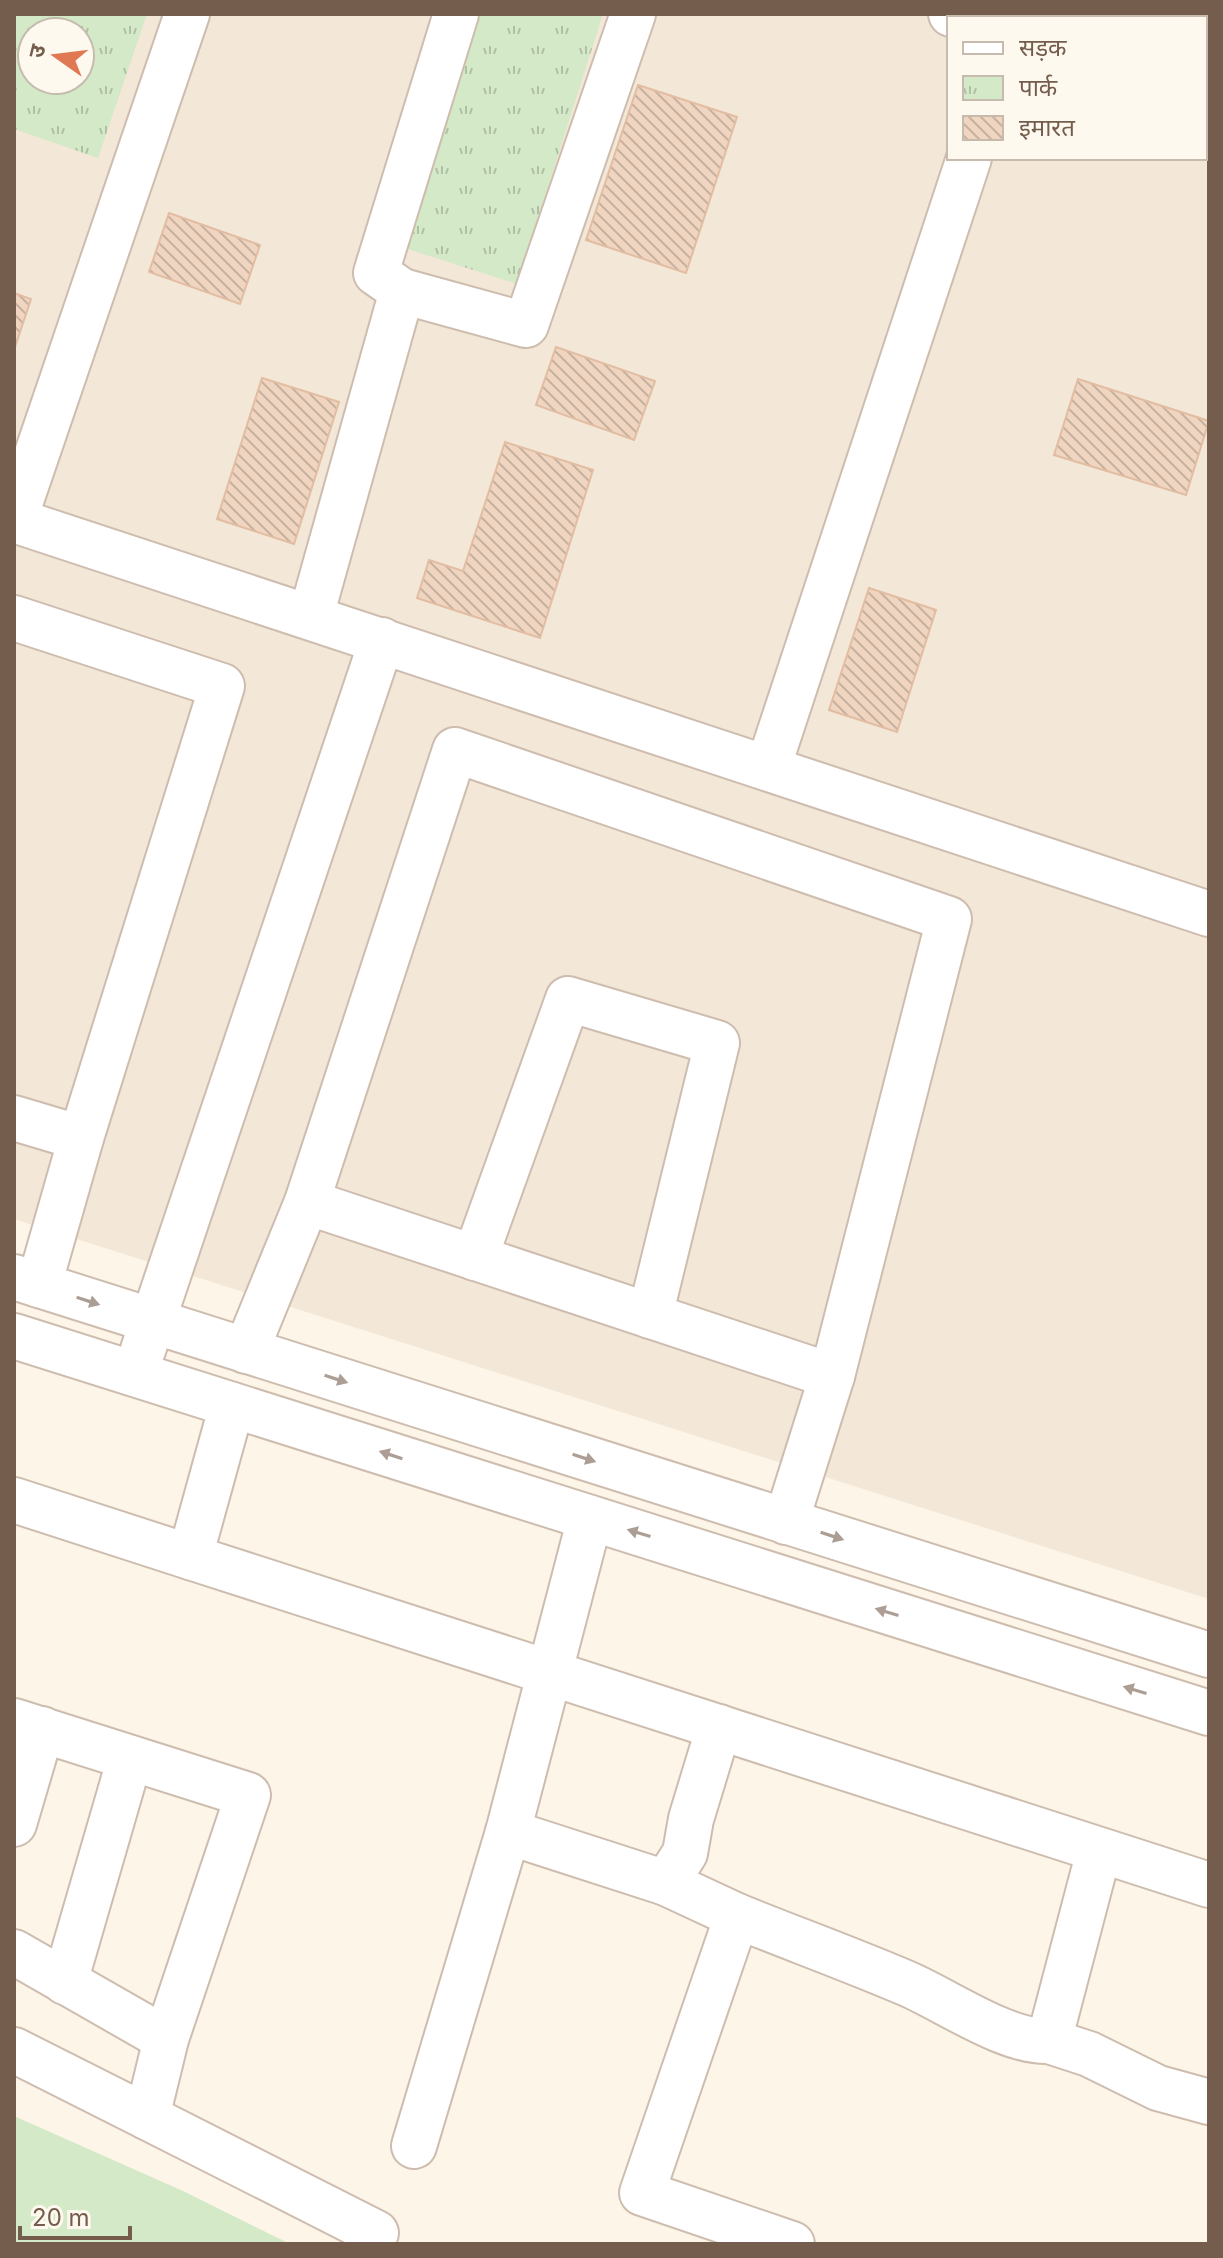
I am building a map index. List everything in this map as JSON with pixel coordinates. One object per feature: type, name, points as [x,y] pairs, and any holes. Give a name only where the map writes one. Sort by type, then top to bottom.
[{"type":"street","points":[[187,14],[14,520],[1209,914]]},
{"type":"street","points":[[456,14],[376,273],[402,291],[526,325],[633,14]]},
{"type":"street","points":[[768,768],[968,160]]},
{"type":"street","points":[[311,616],[402,291]]},
{"type":"street","points":[[14,618],[222,686],[81,1138],[26,1281],[1209,1655]]},
{"type":"street","points":[[135,1375],[382,640]]},
{"type":"street","points":[[246,1351],[307,1202],[455,750],[949,919],[832,1376],[786,1522]]},
{"type":"street","points":[[475,1258],[568,999],[717,1043],[650,1316]]},
{"type":"street","points":[[14,1118],[81,1138]]},
{"type":"street","points":[[307,1202],[832,1376]]},
{"type":"street","points":[[14,1336],[1209,1713]]},
{"type":"street","points":[[190,1557],[232,1405]]},
{"type":"street","points":[[14,1500],[1209,1885]]},
{"type":"street","points":[[414,2146],[508,1832],[590,1518]]},
{"type":"street","points":[[14,1824],[28,1725],[248,1795],[166,2039],[147,2117]]},
{"type":"street","points":[[666,1883],[685,1853],[691,1819],[719,1727]]},
{"type":"street","points":[[65,1982],[130,1758]]},
{"type":"street","points":[[508,1832],[666,1883],[737,1916],[910,1985],[1006,2030],[1089,2054],[1116,2070],[1158,2088],[1209,2102]]},
{"type":"street","points":[[1049,2041],[1099,1851]]},
{"type":"street","points":[[737,1916],[642,2193],[792,2244]]},
{"type":"street","points":[[14,1952],[166,2039]]},
{"type":"street","points":[[14,2050],[376,2233]]},
{"type":"shaded area","points":[[14,14],[1209,14],[1209,1599],[14,1219]]},
{"type":"green space","points":[[14,14],[147,14],[98,158],[14,129]]},
{"type":"green space","points":[[467,14],[603,14],[517,284],[392,244]]},
{"type":"green space","points":[[14,2116],[183,2191],[290,2244],[14,2244]]},
{"type":"building","points":[[638,85],[737,117],[686,273],[586,240]]},
{"type":"building","points":[[169,213],[260,245],[240,304],[149,272]]},
{"type":"building","points":[[14,293],[31,299],[14,350]]},
{"type":"building","points":[[556,347],[655,381],[634,440],[536,405]]},
{"type":"building","points":[[262,378],[339,402],[294,544],[217,519]]},
{"type":"building","points":[[1078,379],[1209,421],[1186,495],[1054,455]]},
{"type":"building","points":[[505,442],[593,470],[540,638],[417,598],[429,560],[463,571]]},
{"type":"building","points":[[869,588],[936,610],[897,732],[829,710]]}]
